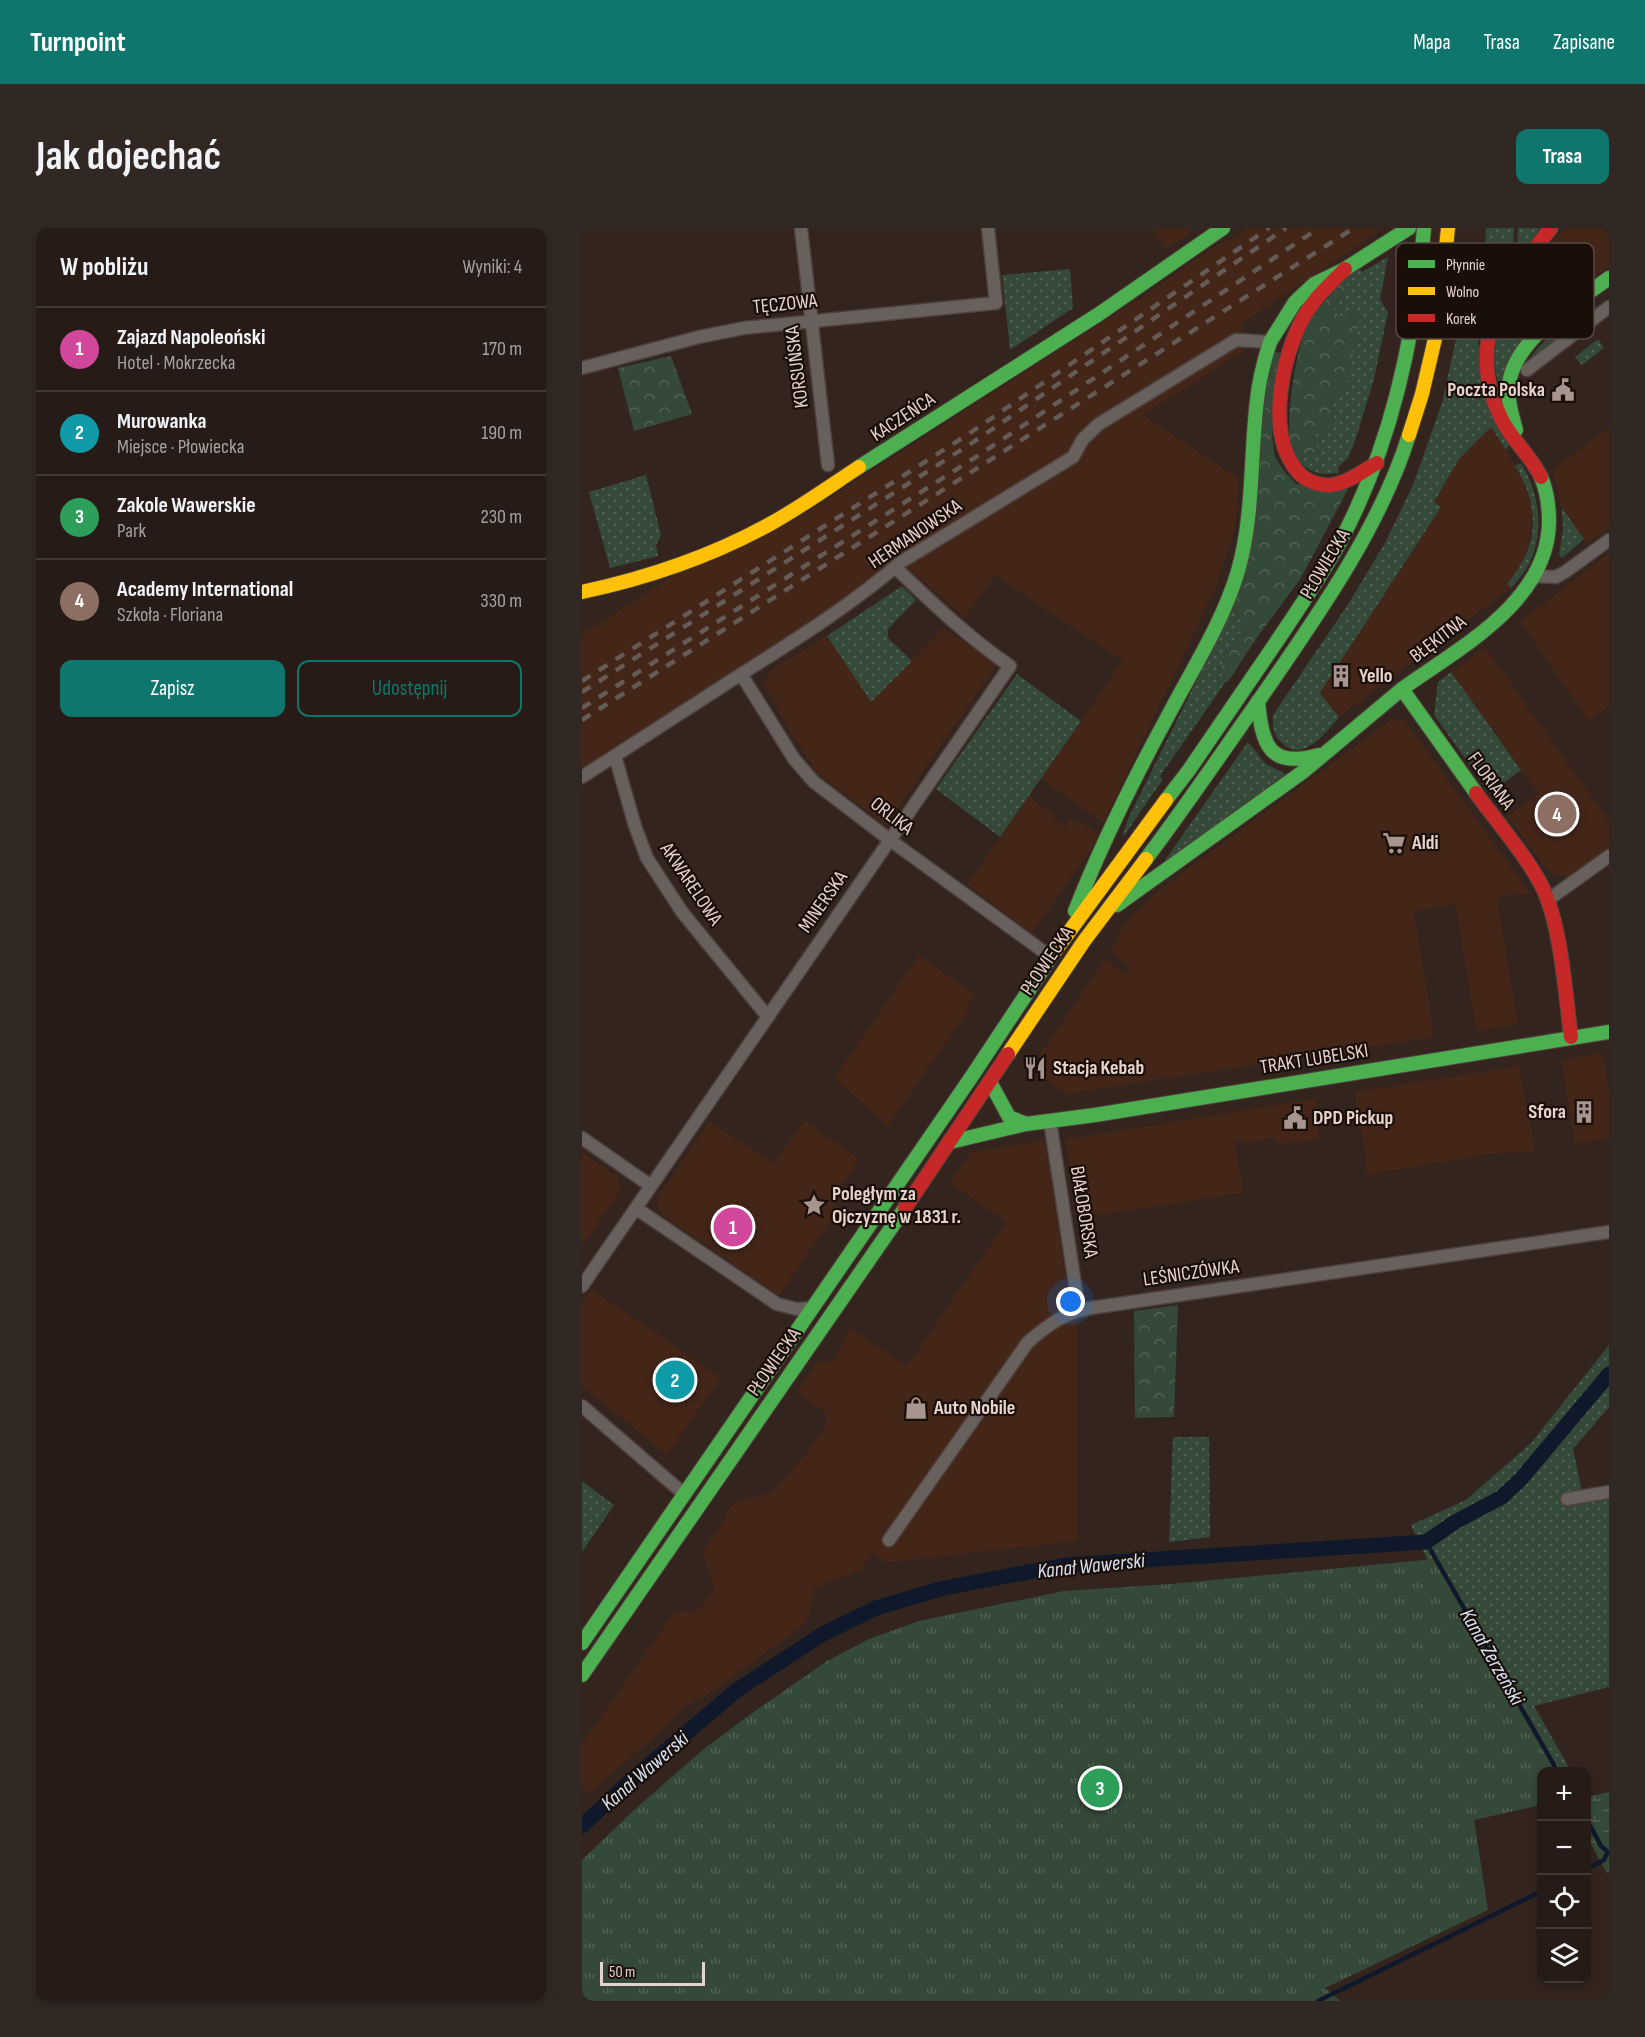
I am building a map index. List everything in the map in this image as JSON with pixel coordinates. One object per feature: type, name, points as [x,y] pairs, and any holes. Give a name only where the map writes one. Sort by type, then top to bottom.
[{"type":"main road","name":"KACZEŃCA","points":[[582,592],[659,572],[714,551],[772,523],[1098,314],[1223,228]]},
{"type":"main road","points":[[1064,938],[1086,881],[1154,741],[1223,609],[1238,572],[1249,516],[1261,375],[1270,342],[1295,302],[1314,284],[1345,269],[1408,228]]},
{"type":"main road","name":"PŁOWIECKA","points":[[1447,243],[1448,228]]},
{"type":"main road","name":"BŁĘKITNA","points":[[1538,243],[1549,229]]},
{"type":"main road","points":[[1345,269],[1310,308],[1295,337],[1283,382],[1280,434],[1290,464],[1307,480],[1318,484],[1336,484],[1377,463]]},
{"type":"main road","points":[[1594,290],[1609,278]]},
{"type":"main road","name":"PŁOWIECKA","points":[[582,1643],[1064,938],[1189,770],[1317,582],[1353,519],[1377,463],[1399,395],[1412,339]]},
{"type":"main road","name":"PŁOWIECKA","points":[[582,1675],[950,1142],[1055,982],[1104,912],[1173,823],[1351,561],[1383,501],[1399,462],[1414,422],[1435,339]]},
{"type":"main road","name":"BŁĘKITNA","points":[[1104,912],[1140,890],[1327,752],[1402,690],[1497,619],[1529,585],[1547,542],[1549,508],[1537,470],[1508,430],[1492,393],[1488,370],[1488,339]]},
{"type":"main road","points":[[1519,443],[1510,409],[1509,381],[1520,353],[1531,339]]},
{"type":"main road","name":"FLORIANA","points":[[1402,690],[1539,880],[1548,900],[1553,920],[1571,1037]]},
{"type":"main road","points":[[1258,701],[1261,732],[1270,750],[1277,756],[1293,761],[1327,752]]},
{"type":"main road","name":"TRAKT LUBELSKI","points":[[950,1142],[1026,1124],[1609,1032]]},
{"type":"main road","points":[[990,1082],[1009,1117],[1026,1124]]},
{"type":"street","name":"KORSUŃSKA","points":[[801,228],[828,465]]},
{"type":"street","name":"TĘCZOWA","points":[[582,368],[726,331],[811,320],[996,303],[988,228]]},
{"type":"street","points":[[1594,319],[1609,307]]},
{"type":"street","points":[[1527,370],[1567,339]]},
{"type":"street","name":"HERMANOWSKA","points":[[582,777],[817,626],[895,567],[1066,461],[1077,452],[1083,439],[1099,424],[1236,340],[1270,342]]},
{"type":"street","points":[[1534,576],[1556,577],[1609,540]]},
{"type":"street","name":"MINERSKA","points":[[582,1286],[1010,666],[950,621],[895,567]]},
{"type":"street","name":"ORLIKA","points":[[741,674],[794,759],[814,782],[1051,957]]},
{"type":"street","name":"AKWARELOWA","points":[[615,756],[634,826],[647,858],[682,912],[768,1017]]},
{"type":"street","points":[[1548,900],[1609,856]]},
{"type":"street","name":"BIAŁOBORSKA","points":[[1050,1121],[1079,1310]]},
{"type":"street","points":[[582,1138],[651,1186]]},
{"type":"street","points":[[637,1209],[777,1304],[797,1309],[812,1308]]},
{"type":"street","name":"LEŚNICZÓWKA","points":[[889,1540],[1028,1342],[1065,1314],[1079,1310],[1609,1232]]},
{"type":"street","points":[[582,1406],[684,1494]]},
{"type":"street","points":[[1567,1499],[1609,1492]]},
{"type":"shaded area","points":[[1153,228],[1195,228],[1166,249]]},
{"type":"shaded area","points":[[1249,228],[1384,228],[1241,324],[1245,350],[1143,415],[1239,479],[1238,499],[1234,532],[1213,594],[1103,823],[1041,778],[1123,661],[995,575],[965,618],[904,565],[582,773],[582,634],[678,573],[795,520],[1148,293],[1215,246]]},
{"type":"shaded area","points":[[1569,228],[1609,228],[1609,266],[1594,278],[1594,243],[1550,243]]},
{"type":"shaded area","points":[[1491,427],[1522,476],[1532,511],[1528,549],[1522,564],[1507,584],[1511,588],[1339,717],[1320,693],[1441,507],[1434,502],[1459,459]]},
{"type":"shaded area","points":[[1609,427],[1609,527],[1587,544],[1562,508],[1552,471]]},
{"type":"shaded area","points":[[1609,553],[1609,706],[1589,721],[1520,622]]},
{"type":"shaded area","points":[[943,628],[997,664],[886,825],[817,773],[790,731],[763,681],[775,667],[827,636],[871,702]]},
{"type":"shaded area","points":[[1485,647],[1609,821],[1609,846],[1568,878],[1548,871],[1507,816],[1539,794],[1451,672]]},
{"type":"shaded area","points":[[1392,719],[1405,720],[1530,893],[1497,898],[1518,1024],[1476,1031],[1455,904],[1414,911],[1434,1037],[1067,1094],[1033,1071],[1032,1066],[1105,960],[1127,973],[1131,968],[1111,952],[1118,935],[1130,919],[1158,891]]},
{"type":"shaded area","points":[[1029,796],[1066,827],[1070,819],[1098,834],[1092,848],[1032,933],[967,885]]},
{"type":"shaded area","points":[[919,955],[975,995],[968,1004],[970,1008],[888,1126],[834,1078]]},
{"type":"shaded area","points":[[1602,1053],[1609,1092],[1609,1138],[1575,1144],[1561,1060]]},
{"type":"shaded area","points":[[1519,1066],[1535,1151],[1492,1154],[1368,1175],[1355,1092]]},
{"type":"shaded area","points":[[1315,1099],[1320,1139],[1277,1145],[1277,1138],[1244,1143],[1243,1140],[1235,1142],[1244,1193],[1078,1218],[1065,1139]]},
{"type":"shaded area","points":[[804,1121],[860,1159],[831,1200],[840,1207],[779,1296],[659,1212],[657,1199],[709,1122],[774,1163]]},
{"type":"shaded area","points":[[1045,1140],[1068,1293],[1077,1320],[1077,1541],[886,1563],[871,1553],[862,1569],[815,1588],[807,1623],[707,1695],[685,1707],[657,1735],[587,1794],[582,1786],[582,1744],[674,1612],[697,1611],[714,1591],[703,1551],[727,1515],[725,1511],[735,1503],[772,1492],[805,1455],[824,1429],[827,1414],[797,1392],[819,1361],[833,1362],[850,1328],[907,1366],[1006,1222],[950,1183],[971,1152]]},
{"type":"shaded area","points":[[582,1152],[618,1177],[621,1190],[582,1247]]},
{"type":"shaded area","points":[[591,1289],[721,1378],[667,1455],[582,1386],[582,1303]]},
{"type":"green space","points":[[1486,228],[1514,228],[1513,243],[1485,243]]},
{"type":"green space","points":[[1518,228],[1540,228],[1529,243],[1517,243]]},
{"type":"green space","points":[[1388,257],[1380,300],[1388,312],[1374,379],[1356,438],[1348,458],[1338,467],[1339,473],[1316,473],[1297,460],[1318,451],[1313,435],[1330,409],[1342,318],[1334,309],[1337,300],[1347,289],[1345,279],[1359,268],[1362,272]]},
{"type":"green space","points":[[1070,269],[1073,308],[1010,350],[1002,275]]},
{"type":"green space","points":[[1345,279],[1347,289],[1337,300],[1334,309],[1342,318],[1354,310],[1360,318],[1346,386],[1330,399],[1330,409],[1337,422],[1327,433],[1313,435],[1318,451],[1297,460],[1291,447],[1289,419],[1296,362],[1311,318]]},
{"type":"green space","points":[[1456,339],[1479,339],[1478,344],[1509,445],[1506,450],[1491,427],[1459,459],[1434,502],[1441,507],[1320,693],[1339,717],[1313,744],[1297,750],[1289,748],[1278,739],[1275,733],[1273,715],[1347,606],[1385,543],[1413,485],[1442,403]]},
{"type":"green space","points":[[1497,339],[1521,339],[1512,354],[1501,384],[1499,384],[1496,371]]},
{"type":"green space","points":[[1547,339],[1557,339],[1528,362],[1532,355]]},
{"type":"green space","points":[[1598,339],[1604,348],[1582,365],[1575,357]]},
{"type":"green space","points":[[1274,352],[1281,353],[1272,436],[1275,457],[1296,484],[1348,489],[1301,578],[1228,682],[1219,670],[1244,625],[1233,607],[1265,394]]},
{"type":"green space","points":[[671,356],[692,414],[634,431],[618,368]]},
{"type":"green space","points":[[1521,463],[1536,501],[1537,540],[1528,566],[1511,588],[1507,584],[1518,569],[1531,541],[1533,519],[1529,496],[1515,466]]},
{"type":"green space","points":[[646,475],[661,535],[656,545],[658,556],[610,568],[589,492]]},
{"type":"green space","points":[[1562,508],[1584,539],[1562,558],[1559,555],[1563,530]]},
{"type":"green space","points":[[902,586],[916,600],[888,629],[888,638],[912,661],[871,702],[827,636]]},
{"type":"green space","points":[[1233,607],[1244,625],[1219,670],[1227,680],[1160,776],[1163,779],[1124,836],[1128,819]]},
{"type":"green space","points":[[1451,672],[1521,770],[1490,793],[1434,715],[1438,682]]},
{"type":"green space","points":[[1017,674],[1081,721],[1000,837],[936,789]]},
{"type":"green space","points":[[1248,742],[1266,764],[1286,774],[1165,860]]},
{"type":"green space","points":[[1178,1305],[1174,1417],[1135,1418],[1134,1311]]},
{"type":"green space","points":[[1609,1345],[1609,1407],[1573,1449],[1582,1491],[1609,1497],[1609,1687],[1534,1706],[1569,1767],[1547,1767],[1429,1563],[1411,1525],[1466,1500],[1531,1443]]},
{"type":"green space","points":[[1173,1437],[1209,1437],[1210,1537],[1169,1542]]},
{"type":"green space","points":[[582,1481],[614,1505],[582,1552]]},
{"type":"green space","points":[[1435,1559],[1561,1767],[1537,1767],[1537,1806],[1474,1820],[1488,1910],[1325,1988],[1340,2001],[582,2001],[582,1860],[634,1810],[705,1748],[748,1716],[827,1661],[869,1639],[919,1621],[1064,1591],[1171,1584]]},
{"type":"green space","points":[[1609,1792],[1609,1872],[1607,1873],[1591,1844],[1591,1796]]},
{"type":"waterway","name":"Kanał Wawerski","points":[[582,1826],[630,1781],[737,1690],[823,1634],[876,1608],[944,1588],[1065,1565],[1426,1542],[1455,1522],[1502,1497],[1521,1479],[1609,1374]]},
{"type":"waterway","name":"Kanał Zerzeński","points":[[1426,1542],[1555,1767]]},
{"type":"waterway","name":"Kanał Zerzeński","points":[[1588,1821],[1601,1846],[1609,1853]]},
{"type":"waterway","points":[[1591,1867],[1604,1860],[1607,1853]]},
{"type":"waterway","points":[[1318,2001],[1537,1893]]},
{"type":"railway","points":[[582,681],[967,435],[1269,228]]},
{"type":"railway","points":[[582,692],[972,443],[1286,228]]},
{"type":"railway","points":[[582,708],[979,455],[1319,228]]},
{"type":"railway","points":[[582,720],[1354,228]]},
{"type":"traffic: fast","points":[[859,467],[1099,314],[1223,228]]},
{"type":"traffic: fast","points":[[1270,342],[1295,302],[1314,284],[1345,269],[1409,228]]},
{"type":"traffic: fast","points":[[1423,243],[1424,228]]},
{"type":"traffic: fast","points":[[1594,289],[1609,278]]},
{"type":"traffic: fast","points":[[1166,800],[1307,597],[1340,542],[1374,467],[1387,429],[1409,339]]},
{"type":"traffic: fast","points":[[1516,430],[1509,402],[1509,384],[1514,367],[1532,339]]},
{"type":"traffic: fast","points":[[1075,911],[1119,811],[1207,644],[1232,590],[1247,529],[1258,393],[1270,342]]},
{"type":"traffic: fast","points":[[1146,859],[1325,603],[1382,504],[1409,435]]},
{"type":"traffic: fast","points":[[1476,793],[1402,689],[1449,657],[1496,620],[1517,599],[1534,576],[1545,550],[1549,522],[1549,510],[1541,477]]},
{"type":"traffic: fast","points":[[1117,905],[1304,771],[1402,689]]},
{"type":"traffic: fast","points":[[1258,701],[1262,730],[1271,750],[1289,759],[1319,755]]},
{"type":"traffic: fast","points":[[582,1643],[970,1079],[1055,951]]},
{"type":"traffic: fast","points":[[950,1142],[1026,1124],[1095,1115],[1609,1032]]},
{"type":"traffic: fast","points":[[990,1082],[1009,1117],[1026,1124]]},
{"type":"traffic: fast","points":[[582,1675],[905,1208]]},
{"type":"traffic: slow","points":[[1446,243],[1448,228]]},
{"type":"traffic: slow","points":[[1409,435],[1422,394],[1435,339]]},
{"type":"traffic: slow","points":[[582,592],[679,565],[748,536],[804,504],[859,467]]},
{"type":"traffic: slow","points":[[1055,951],[1166,800]]},
{"type":"traffic: slow","points":[[1008,1054],[1084,941],[1146,859]]},
{"type":"traffic: jam","points":[[1539,243],[1551,228]]},
{"type":"traffic: jam","points":[[1345,269],[1310,307],[1294,339],[1280,398],[1282,439],[1288,457],[1298,472],[1317,484],[1331,485],[1343,482],[1377,463]]},
{"type":"traffic: jam","points":[[1488,339],[1487,366],[1491,392],[1502,420],[1541,477]]},
{"type":"traffic: jam","points":[[1476,793],[1524,857],[1546,895],[1561,955],[1571,1037]]},
{"type":"traffic: jam","points":[[905,1208],[1008,1054]]},
{"type":"place","name":"Poczta Polska","points":[[1563,390]]},
{"type":"place","name":"Yello","points":[[1341,676]]},
{"type":"place","name":"Academy International","points":[[1557,814]]},
{"type":"place","name":"Aldi","points":[[1394,843]]},
{"type":"place","name":"Stacja Kebab","points":[[1035,1068]]},
{"type":"place","name":"Sfora","points":[[1584,1112]]},
{"type":"place","name":"DPD Pickup","points":[[1295,1118]]},
{"type":"place","name":"Poległym za Ojczyznę w 1831 r.","points":[[814,1205]]},
{"type":"place","name":"Zajazd Napoleoński","points":[[733,1227]]},
{"type":"place","name":"Murowanka","points":[[675,1380]]},
{"type":"place","name":"Auto Nobile","points":[[916,1408]]},
{"type":"place","name":"Zakole Wawerskie","points":[[1100,1788]]}]
